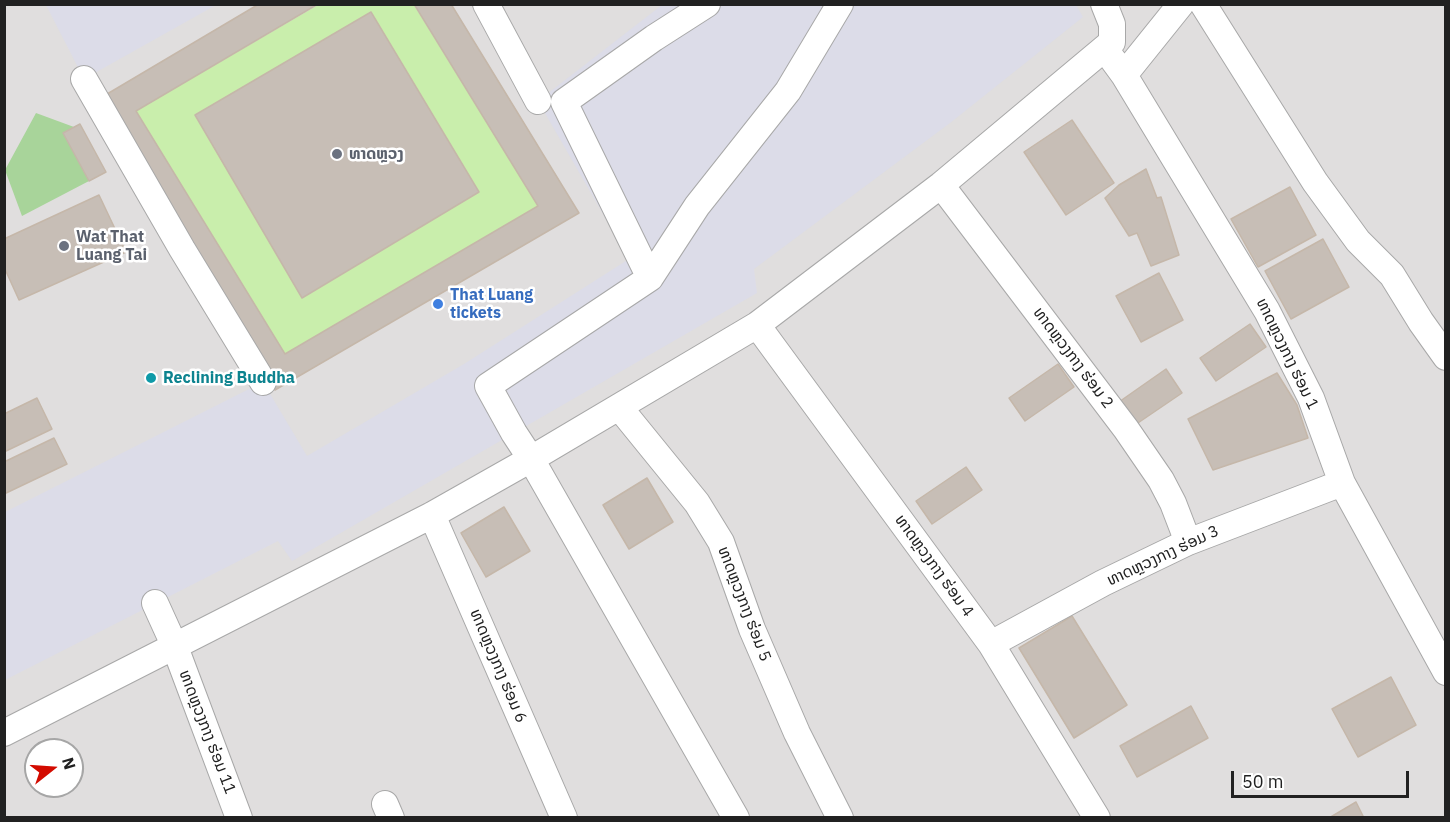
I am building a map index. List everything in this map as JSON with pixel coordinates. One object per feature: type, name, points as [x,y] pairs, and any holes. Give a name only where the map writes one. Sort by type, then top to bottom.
[{"type":"street","points":[[486,4],[538,101]]},
{"type":"street","points":[[650,278],[564,102],[654,38],[707,4]]},
{"type":"street","points":[[736,818],[489,386],[650,278],[697,206],[788,90],[840,4]]},
{"type":"street","points":[[4,733],[432,515],[757,325],[941,184],[1105,49],[1112,42],[1113,33],[1104,4]]},
{"type":"street","points":[[1124,75],[1181,4]]},
{"type":"street","points":[[1203,4],[1315,182],[1358,241],[1392,275],[1446,357]]},
{"type":"street","name":"ທາດຫຼວງກາງ ຮ່ອມ 1","points":[[1105,49],[1124,75],[1267,311],[1311,398],[1342,483],[1446,672]]},
{"type":"street","points":[[84,79],[182,249],[263,382]]},
{"type":"street","name":"ທາດຫຼວງກາງ ຮ່ອມ 2","points":[[941,184],[1126,429],[1161,480],[1173,503],[1188,542]]},
{"type":"street","name":"ທາດຫຼວງກາງ ຮ່ອມ 4","points":[[757,325],[991,644],[1096,818]]},
{"type":"street","name":"ທາດຫຼວງກາງ ຮ່ອມ 5","points":[[619,407],[697,503],[721,542],[752,629],[783,702],[840,818]]},
{"type":"street","name":"ທາດຫຼວງກາງ ຮ່ອມ 3","points":[[991,644],[1103,583],[1188,542],[1342,483]]},
{"type":"street","name":"ທາດຫຼວງກາງ ຮ່ອມ 6","points":[[432,515],[564,818]]},
{"type":"street","name":"ທາດຫຼວງກາງ ຮ່ອມ 11","points":[[155,603],[175,647],[239,818]]},
{"type":"shaded area","points":[[5,5],[1445,5],[1445,817],[5,818]]},
{"type":"shaded area","points":[[46,5],[216,5],[84,79]]},
{"type":"shaded area","points":[[662,5],[1076,5],[1083,17],[950,123],[754,269],[757,293],[292,561],[278,541],[5,680],[5,512],[263,382],[307,456],[464,364],[629,259],[538,101]]},
{"type":"green space","points":[[318,5],[414,5],[538,206],[285,354],[136,111]],"holes":[[[371,12],[479,192],[302,298],[195,115]]]},
{"type":"green space","points":[[36,113],[74,127],[63,133],[89,181],[22,216],[5,170]]},
{"type":"building","points":[[259,4],[318,4],[136,111],[285,354],[538,206],[414,4],[451,4],[579,213],[275,390],[97,100]]},
{"type":"building","name":"ທາດຫຼວງ","points":[[371,12],[479,192],[302,298],[195,115]]},
{"type":"building","points":[[1072,120],[1114,183],[1066,215],[1024,152]]},
{"type":"building","points":[[80,124],[106,172],[89,181],[63,133]]},
{"type":"building","points":[[1146,169],[1157,198],[1161,197],[1179,255],[1151,266],[1137,233],[1129,236],[1105,198],[1119,185]]},
{"type":"building","points":[[1290,187],[1316,235],[1258,267],[1231,219]]},
{"type":"building","name":"Wat That Luang Tai","points":[[99,195],[126,252],[19,300],[4,267],[4,239]]},
{"type":"building","points":[[1323,239],[1349,287],[1291,319],[1265,271]]},
{"type":"building","points":[[1159,273],[1183,320],[1141,342],[1116,296]]},
{"type":"building","points":[[1250,324],[1266,347],[1216,381],[1200,358]]},
{"type":"building","points":[[1058,364],[1074,387],[1025,421],[1009,398]]},
{"type":"building","points":[[1166,369],[1182,393],[1132,427],[1116,404]]},
{"type":"building","points":[[1277,373],[1297,405],[1308,438],[1213,470],[1188,419]]},
{"type":"building","points":[[37,398],[52,429],[4,452],[4,414]]},
{"type":"building","points":[[54,438],[67,464],[4,494],[4,462]]},
{"type":"building","points":[[966,467],[982,490],[932,524],[916,501]]},
{"type":"building","points":[[647,478],[673,522],[629,549],[603,505]]},
{"type":"building","points":[[504,507],[530,551],[486,577],[461,533]]},
{"type":"building","points":[[1072,616],[1127,705],[1074,738],[1019,648]]},
{"type":"building","points":[[1391,677],[1416,725],[1358,757],[1332,709]]},
{"type":"building","points":[[1191,706],[1208,738],[1137,777],[1120,746]]},
{"type":"building","points":[[1356,802],[1364,818],[1329,818]]},
{"type":"place","name":"ທາດຫຼວງ","points":[[337,154]]},
{"type":"place","name":"Wat That Luang Tai","points":[[64,246]]},
{"type":"place","name":"That Luang tickets","points":[[438,304]]},
{"type":"place","name":"Reclining Buddha","points":[[151,378]]}]
